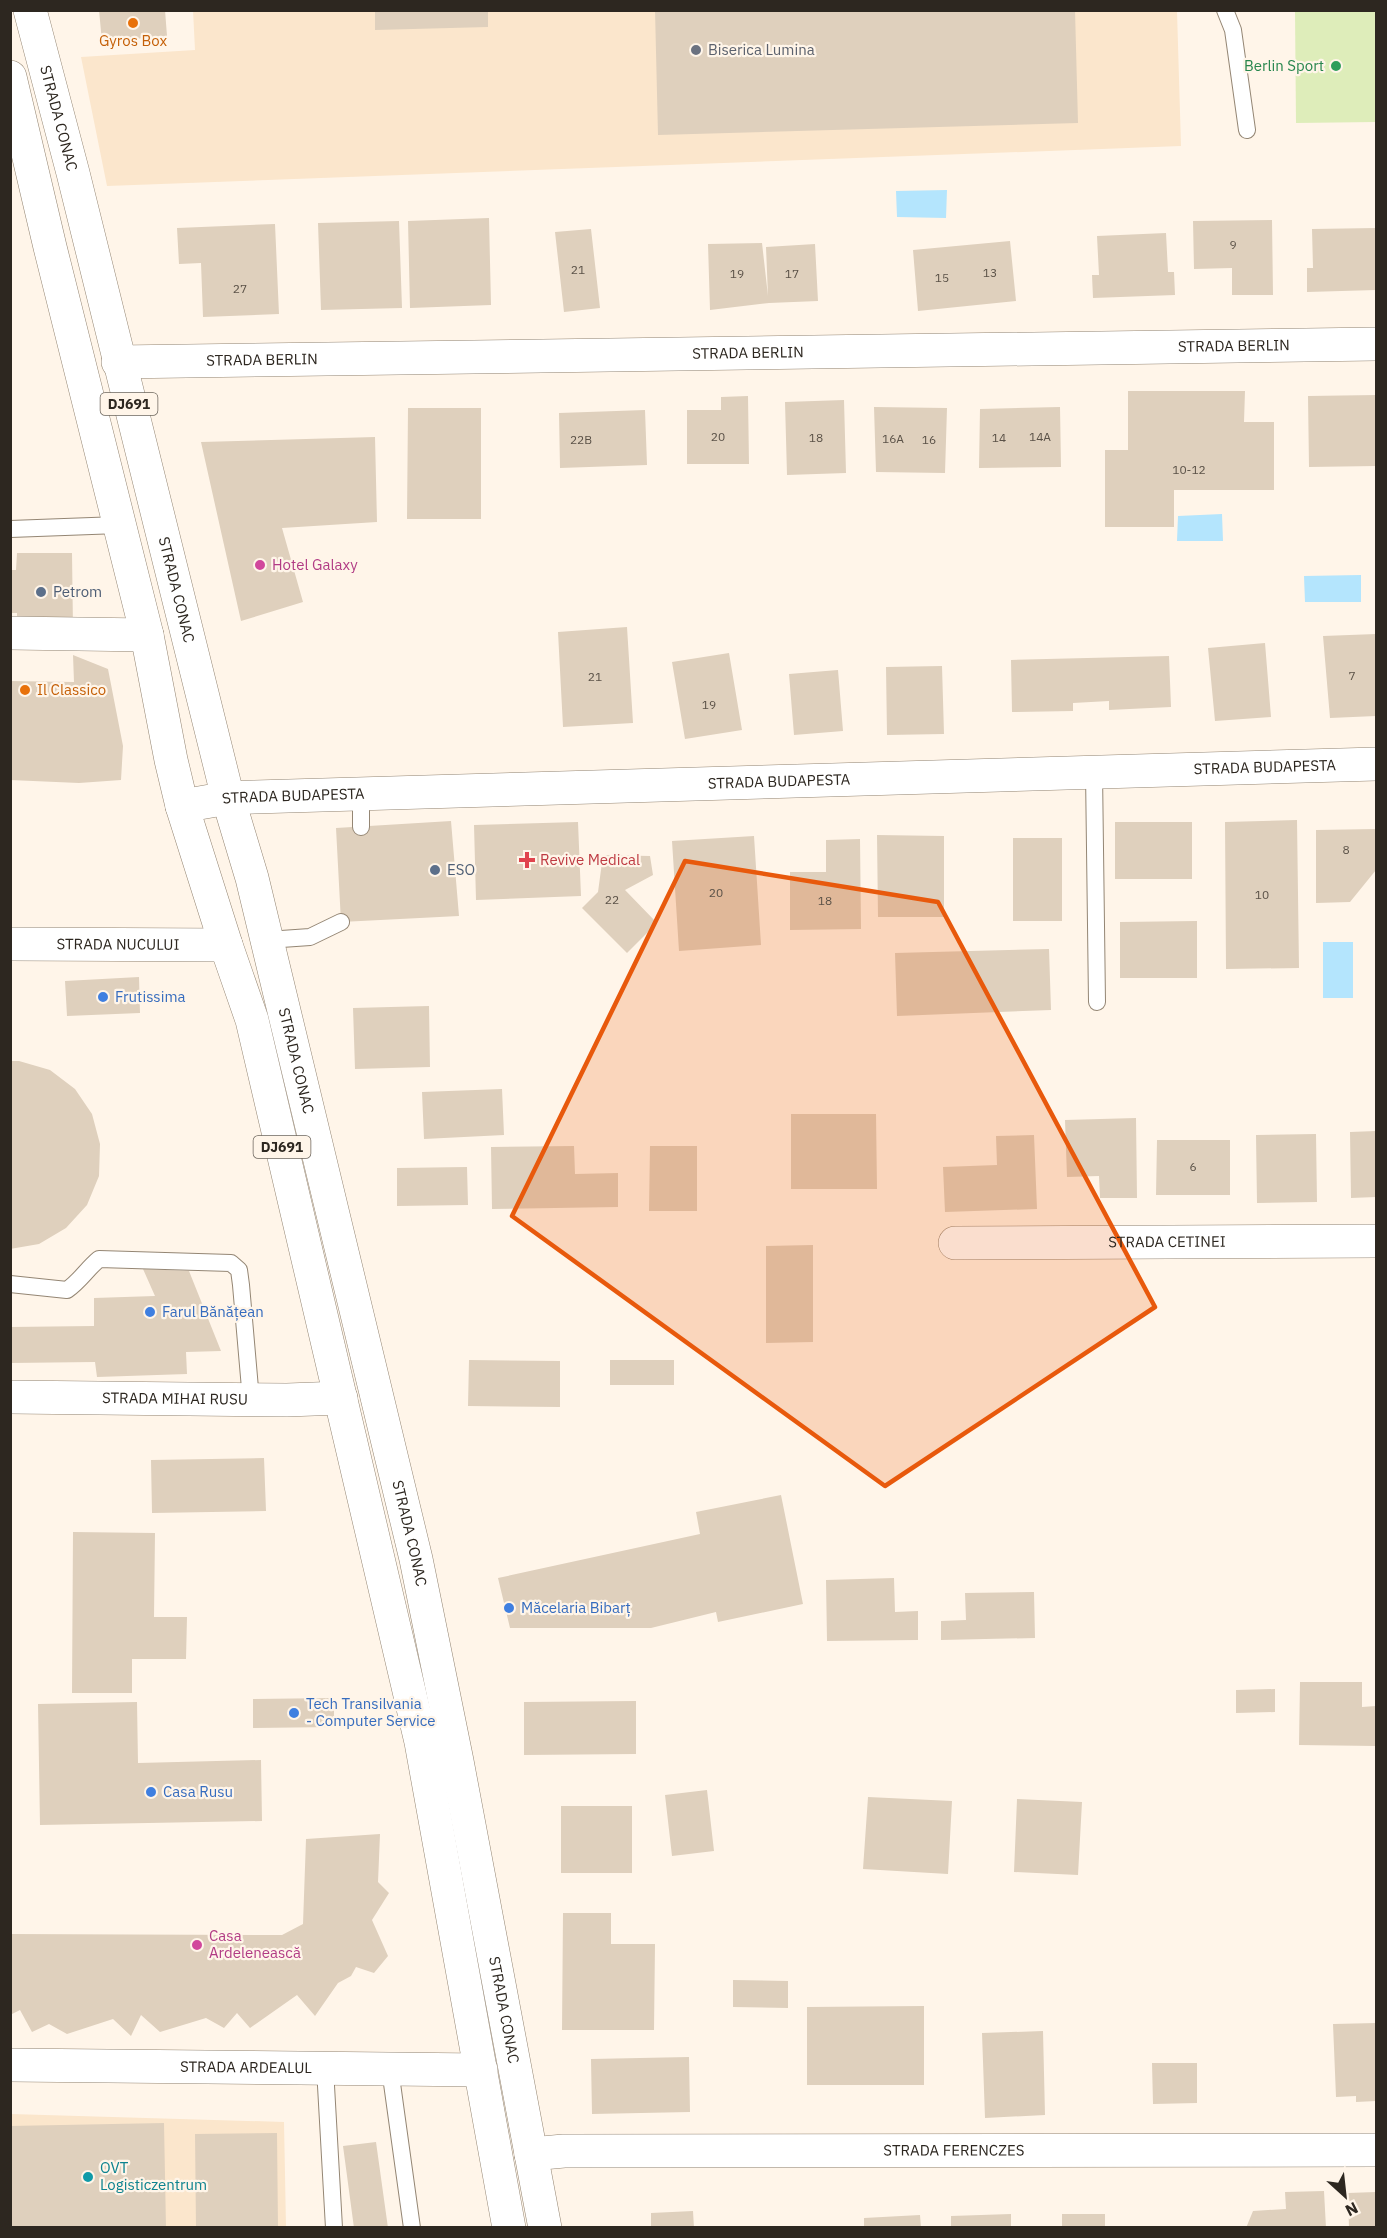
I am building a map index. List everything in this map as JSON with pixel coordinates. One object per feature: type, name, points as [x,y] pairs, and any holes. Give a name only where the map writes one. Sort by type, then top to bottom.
[{"type":"street","name":"STRADA CONAC","points":[[30,10],[73,173],[118,362],[228,798],[252,878],[418,1570],[545,2228]]},
{"type":"street","name":"DJ691","points":[[10,77],[147,635],[182,806],[252,1020],[422,1742],[509,2228]]},
{"type":"street","name":"STRADA BERLIN","points":[[118,362],[1377,344]]},
{"type":"street","points":[[10,633],[147,635]]},
{"type":"street","name":"STRADA BUDAPESTA","points":[[182,806],[228,798],[1377,764]]},
{"type":"street","name":"STRADA NUCULUI","points":[[10,944],[226,945]]},
{"type":"street","name":"STRADA CETINEI","points":[[955,1243],[1377,1241]]},
{"type":"street","name":"STRADA MIHAI RUSU","points":[[10,1397],[251,1400],[341,1398]]},
{"type":"street","name":"STRADA ARDEALUL","points":[[10,2065],[481,2070]]},
{"type":"street","name":"STRADA FERENCZES","points":[[531,2154],[564,2151],[1377,2150]]},
{"type":"lane","points":[[1225,10],[1233,30],[1247,130]]},
{"type":"lane","points":[[10,529],[119,525]]},
{"type":"lane","points":[[1094,772],[1097,1002]]},
{"type":"lane","points":[[361,827],[362,794]]},
{"type":"lane","points":[[267,940],[309,937],[341,922]]},
{"type":"lane","points":[[10,1284],[67,1290],[79,1281],[86,1270],[99,1259],[231,1263],[239,1270],[251,1400]]},
{"type":"lane","points":[[325,2068],[334,2228]]},
{"type":"lane","points":[[390,2069],[412,2228]]},
{"type":"highlighted area","points":[[685,861],[938,902],[1155,1307],[885,1486],[512,1216]]},
{"type":"shaded area","points":[[193,10],[1177,11],[1181,146],[107,186],[81,57],[195,50]]},
{"type":"shaded area","points":[[11,2114],[284,2122],[286,2227],[11,2228]]},
{"type":"green space","name":"Berlin Sport","points":[[1295,11],[1376,11],[1376,122],[1296,123]]},
{"type":"water","points":[[947,190],[946,218],[897,217],[896,191]]},
{"type":"water","points":[[1222,514],[1223,541],[1177,541],[1178,516]]},
{"type":"water","points":[[1361,575],[1361,602],[1305,602],[1304,576]]},
{"type":"water","points":[[1323,942],[1353,942],[1353,998],[1323,998]]},
{"type":"building","name":"Gyros Box","points":[[99,10],[165,10],[167,36],[102,42]]},
{"type":"building","points":[[375,10],[488,10],[488,27],[375,30]]},
{"type":"building","points":[[655,10],[1075,10],[1078,123],[658,135]]},
{"type":"building","points":[[489,218],[491,305],[410,308],[408,221]]},
{"type":"building","points":[[1272,220],[1273,295],[1232,295],[1232,268],[1194,269],[1193,221]]},
{"type":"building","points":[[399,221],[402,308],[321,310],[318,223]]},
{"type":"building","points":[[275,224],[279,314],[203,317],[201,263],[179,264],[177,228]]},
{"type":"building","points":[[1376,228],[1376,290],[1307,292],[1307,268],[1313,268],[1312,229]]},
{"type":"building","points":[[591,229],[600,308],[564,312],[555,232]]},
{"type":"building","points":[[1166,233],[1168,272],[1174,272],[1175,295],[1093,298],[1092,275],[1099,275],[1097,236]]},
{"type":"building","points":[[1010,241],[1016,301],[918,311],[913,250]]},
{"type":"building","points":[[762,243],[768,296],[766,247],[815,244],[818,301],[769,303],[710,310],[708,244]]},
{"type":"building","points":[[1128,391],[1245,391],[1244,422],[1274,422],[1274,490],[1174,490],[1174,527],[1105,527],[1105,450],[1128,450]]},
{"type":"building","points":[[1376,395],[1376,466],[1309,467],[1308,396]]},
{"type":"building","points":[[748,396],[749,464],[687,464],[687,410],[721,410],[721,397]]},
{"type":"building","points":[[844,400],[846,473],[787,475],[785,402]]},
{"type":"building","points":[[874,407],[947,408],[945,473],[876,472]]},
{"type":"building","points":[[1060,407],[1061,467],[979,468],[980,409]]},
{"type":"building","points":[[408,408],[481,408],[481,519],[407,519]]},
{"type":"building","points":[[645,410],[647,465],[560,468],[559,413]]},
{"type":"building","name":"Hotel Galaxy","points":[[375,437],[377,522],[282,528],[303,602],[241,621],[201,442]]},
{"type":"building","name":"Petrom","points":[[17,553],[72,553],[73,629],[17,630],[17,613],[10,613],[10,570],[16,570]]},
{"type":"building","points":[[627,627],[633,723],[563,727],[558,632]]},
{"type":"building","points":[[1376,634],[1376,716],[1330,718],[1323,636]]},
{"type":"building","points":[[1265,643],[1271,717],[1215,721],[1208,648]]},
{"type":"building","points":[[729,653],[742,730],[685,739],[672,662]]},
{"type":"building","points":[[73,655],[108,669],[123,746],[121,780],[79,783],[10,780],[10,681],[74,682]]},
{"type":"building","points":[[1169,656],[1171,707],[1109,710],[1109,701],[1073,703],[1073,711],[1012,712],[1011,660]]},
{"type":"building","points":[[942,666],[944,734],[887,735],[886,667]]},
{"type":"building","points":[[838,670],[843,731],[794,735],[789,674]]},
{"type":"building","points":[[1297,820],[1299,968],[1226,969],[1225,822]]},
{"type":"building","points":[[451,821],[459,916],[341,922],[336,828]]},
{"type":"building","name":"Revive Medical","points":[[578,822],[581,896],[476,900],[474,825]]},
{"type":"building","points":[[1115,822],[1192,822],[1192,879],[1115,879]]},
{"type":"building","points":[[1376,829],[1376,870],[1350,902],[1316,903],[1316,830]]},
{"type":"building","points":[[877,835],[944,836],[944,917],[878,917]]},
{"type":"building","points":[[754,836],[761,945],[679,951],[672,841]]},
{"type":"building","points":[[1013,838],[1062,838],[1062,921],[1013,921]]},
{"type":"building","points":[[860,839],[861,929],[790,930],[790,872],[826,872],[826,840]]},
{"type":"building","points":[[603,855],[650,856],[653,875],[625,890],[657,923],[627,953],[582,908],[598,892]]},
{"type":"building","points":[[1197,921],[1197,978],[1120,978],[1120,922]]},
{"type":"building","points":[[1049,949],[1051,1010],[897,1016],[895,953]]},
{"type":"building","name":"Frutissima","points":[[139,977],[140,1013],[67,1016],[65,981]]},
{"type":"building","points":[[429,1006],[430,1067],[355,1069],[353,1008]]},
{"type":"building","points":[[10,1061],[19,1061],[50,1070],[75,1089],[92,1114],[100,1144],[99,1176],[87,1205],[66,1228],[39,1244],[10,1249]]},
{"type":"building","points":[[502,1089],[504,1135],[424,1139],[422,1092]]},
{"type":"building","points":[[791,1114],[876,1114],[877,1189],[791,1189]]},
{"type":"building","points":[[1136,1118],[1137,1198],[1100,1198],[1099,1176],[1067,1177],[1065,1120]]},
{"type":"building","points":[[1376,1131],[1376,1197],[1351,1198],[1350,1132]]},
{"type":"building","points":[[1316,1134],[1317,1202],[1257,1203],[1256,1135]]},
{"type":"building","points":[[1034,1135],[1037,1209],[945,1212],[943,1167],[997,1165],[996,1136]]},
{"type":"building","points":[[1157,1140],[1230,1140],[1230,1195],[1156,1195]]},
{"type":"building","points":[[574,1146],[575,1174],[618,1173],[618,1207],[492,1209],[491,1147]]},
{"type":"building","points":[[650,1146],[697,1146],[697,1211],[649,1211]]},
{"type":"building","points":[[467,1167],[468,1205],[397,1206],[397,1168]]},
{"type":"building","points":[[813,1245],[813,1342],[766,1343],[766,1246]]},
{"type":"building","name":"Farul Bănățean","points":[[143,1269],[189,1271],[221,1351],[186,1352],[187,1374],[97,1377],[95,1362],[10,1363],[10,1327],[94,1326],[94,1298],[155,1296]]},
{"type":"building","points":[[469,1360],[560,1361],[560,1407],[468,1406]]},
{"type":"building","points":[[610,1360],[674,1360],[674,1385],[610,1385]]},
{"type":"building","points":[[264,1458],[266,1511],[152,1513],[151,1460]]},
{"type":"building","points":[[781,1495],[803,1604],[718,1622],[716,1612],[651,1628],[510,1628],[498,1578],[700,1534],[696,1512]]},
{"type":"building","points":[[73,1532],[155,1533],[154,1617],[187,1617],[186,1659],[132,1659],[132,1693],[72,1693]]},
{"type":"building","points":[[894,1578],[895,1612],[918,1611],[918,1640],[827,1641],[826,1580]]},
{"type":"building","points":[[1034,1592],[1035,1638],[941,1640],[941,1621],[966,1620],[965,1593]]},
{"type":"building","points":[[1300,1682],[1362,1682],[1362,1707],[1376,1706],[1376,1746],[1299,1745]]},
{"type":"building","points":[[1275,1689],[1275,1712],[1236,1713],[1236,1690]]},
{"type":"building","name":"Tech Transilvania - Computer Service","points":[[334,1698],[334,1727],[253,1728],[253,1699]]},
{"type":"building","points":[[636,1701],[636,1754],[524,1755],[524,1702]]},
{"type":"building","name":"Casa Rusu","points":[[137,1702],[138,1763],[261,1760],[262,1821],[40,1825],[38,1704]]},
{"type":"building","points":[[707,1790],[714,1851],[672,1856],[665,1795]]},
{"type":"building","points":[[868,1797],[952,1801],[948,1874],[863,1869]]},
{"type":"building","points":[[1017,1799],[1082,1802],[1078,1875],[1014,1872]]},
{"type":"building","points":[[561,1806],[632,1806],[632,1873],[561,1873]]},
{"type":"building","name":"Casa Ardelenească","points":[[380,1834],[378,1882],[389,1893],[372,1920],[388,1956],[374,1973],[356,1967],[351,1976],[338,1983],[315,2016],[297,1995],[250,2028],[237,2013],[224,2028],[206,2018],[160,2032],[141,2015],[131,2036],[113,2019],[67,2034],[49,2024],[32,2032],[20,2010],[10,2015],[10,1934],[282,1935],[303,1924],[306,1839]]},
{"type":"building","points":[[563,1913],[611,1913],[611,1944],[655,1944],[654,2030],[562,2030]]},
{"type":"building","points":[[733,1980],[788,1981],[788,2008],[733,2007]]},
{"type":"building","points":[[924,2006],[924,2085],[807,2085],[807,2007]]},
{"type":"building","points":[[1376,2023],[1376,2101],[1356,2102],[1356,2096],[1336,2097],[1333,2024]]},
{"type":"building","points":[[1043,2031],[1045,2115],[985,2118],[982,2033]]},
{"type":"building","points":[[689,2057],[690,2112],[592,2114],[591,2059]]},
{"type":"building","points":[[1152,2063],[1197,2063],[1197,2103],[1153,2104]]},
{"type":"building","name":"OVT Logisticzentrum","points":[[164,2123],[166,2228],[10,2228],[10,2126]]},
{"type":"building","points":[[277,2133],[278,2228],[196,2228],[195,2134]]},
{"type":"building","points":[[376,2142],[388,2228],[354,2228],[343,2146]]},
{"type":"building","points":[[1324,2191],[1326,2228],[1246,2228],[1253,2211],[1286,2209],[1285,2192]]},
{"type":"building","points":[[1376,2192],[1376,2228],[1349,2228],[1348,2193]]},
{"type":"building","points":[[693,2211],[694,2228],[651,2228],[651,2213]]},
{"type":"building","points":[[1011,2214],[1011,2228],[951,2228],[951,2216]]},
{"type":"building","points":[[1062,2214],[1105,2214],[1105,2228],[1062,2228]]},
{"type":"building","points":[[920,2215],[921,2228],[864,2228],[864,2218]]},
{"type":"place","name":"Gyros Box","points":[[133,23]]},
{"type":"place","name":"Biserica Lumina","points":[[696,50]]},
{"type":"place","name":"Berlin Sport","points":[[1336,66]]},
{"type":"place","name":"Hotel Galaxy","points":[[260,565]]},
{"type":"place","name":"Petrom","points":[[41,592]]},
{"type":"place","name":"Il Classico","points":[[25,690]]},
{"type":"place","name":"Revive Medical","points":[[527,860]]},
{"type":"place","name":"ESO","points":[[435,870]]},
{"type":"place","name":"Frutissima","points":[[103,997]]},
{"type":"place","name":"Farul Bănățean","points":[[150,1312]]},
{"type":"place","name":"Măcelaria Bibarț","points":[[509,1608]]},
{"type":"place","name":"Tech Transilvania - Computer Service","points":[[294,1713]]},
{"type":"place","name":"Casa Rusu","points":[[151,1792]]},
{"type":"place","name":"Casa Ardelenească","points":[[197,1945]]},
{"type":"place","name":"OVT Logisticzentrum","points":[[88,2177]]}]
